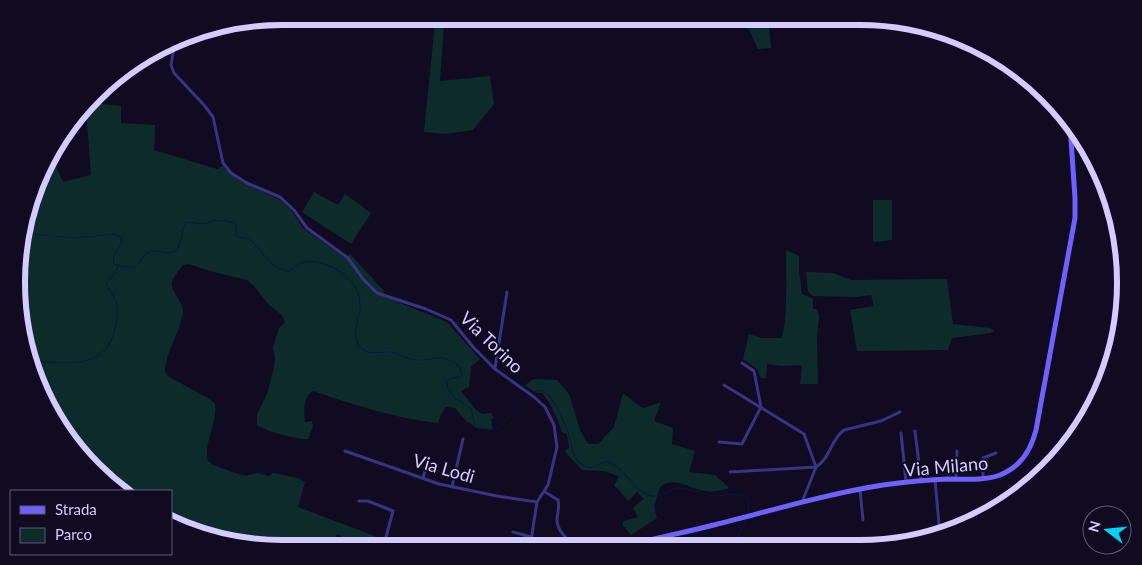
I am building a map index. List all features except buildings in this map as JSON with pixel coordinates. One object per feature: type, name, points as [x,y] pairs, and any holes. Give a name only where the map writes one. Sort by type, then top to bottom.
[{"type":"street","name":"Via Torino","points":[[174,50],[171,65],[174,73],[210,112],[215,123],[223,163],[231,173],[242,181],[280,197],[294,210],[307,228],[348,258],[363,279],[377,293],[426,309],[450,320],[495,369],[545,407],[551,416],[557,438],[557,448],[545,492]]},
{"type":"street","name":"Via Milano","points":[[651,540],[661,536],[690,532],[802,502],[860,490],[906,482],[983,478],[999,475],[1014,467],[1025,457],[1034,440],[1075,218],[1071,135]]},
{"type":"street","points":[[495,369],[507,292]]},
{"type":"street","points":[[719,442],[742,444],[760,407],[754,370],[742,363]]},
{"type":"street","points":[[724,385],[804,434],[816,467],[802,502]]},
{"type":"street","points":[[730,472],[816,467],[823,464],[839,433],[844,430],[881,421],[900,412]]},
{"type":"street","points":[[915,431],[921,481]]},
{"type":"street","points":[[901,433],[906,482]]},
{"type":"street","points":[[452,487],[463,438]]},
{"type":"street","name":"Via Lodi","points":[[345,451],[452,487],[537,502]]},
{"type":"street","points":[[956,479],[957,451]]},
{"type":"street","points":[[983,478],[983,458],[996,453]]},
{"type":"street","points":[[423,478],[428,460]]},
{"type":"street","points":[[935,480],[939,524]]},
{"type":"street","points":[[860,490],[863,520]]},
{"type":"street","points":[[531,540],[537,502],[545,492],[558,500],[558,525],[568,540]]},
{"type":"street","points":[[359,501],[368,502],[393,511],[385,540]]},
{"type":"street","points":[[513,532],[531,537]]},
{"type":"street","points":[[661,536],[670,540]]},
{"type":"green space","points":[[435,25],[444,25],[440,81],[490,76],[494,104],[473,130],[445,134],[424,132]]},
{"type":"green space","points":[[747,25],[769,25],[771,48],[758,49]]},
{"type":"green space","points":[[97,104],[121,106],[121,123],[155,125],[154,150],[217,169],[222,166],[237,179],[284,202],[303,228],[345,258],[350,254],[384,291],[383,296],[447,322],[480,359],[471,367],[469,387],[461,391],[476,410],[482,414],[491,413],[494,418],[491,419],[493,430],[475,428],[455,408],[446,407],[438,423],[391,415],[313,391],[307,397],[304,405],[305,422],[312,421],[313,427],[308,439],[282,435],[257,425],[257,414],[267,394],[274,367],[273,347],[279,328],[285,322],[282,315],[268,304],[247,280],[189,264],[183,265],[172,282],[173,290],[181,303],[183,311],[182,319],[168,356],[165,372],[169,377],[210,399],[215,404],[214,419],[207,447],[208,461],[213,465],[246,476],[257,473],[269,476],[273,473],[298,478],[305,482],[298,507],[381,540],[348,540],[337,534],[334,540],[282,540],[232,535],[200,526],[172,514],[172,490],[130,490],[100,465],[68,426],[59,411],[39,365],[27,316],[25,282],[27,249],[34,216],[45,184],[57,159],[57,169],[63,182],[91,175],[86,116]]},
{"type":"green space","points":[[314,192],[338,205],[345,194],[371,213],[351,244],[302,212]]},
{"type":"green space","points":[[873,200],[892,200],[892,240],[873,242]]},
{"type":"green space","points":[[786,250],[799,256],[802,294],[813,299],[813,309],[817,309],[819,316],[817,338],[818,384],[800,384],[801,365],[781,366],[767,364],[766,378],[761,378],[757,369],[743,359],[749,334],[761,338],[781,338],[786,310]]},
{"type":"green space","points":[[806,272],[833,273],[851,280],[947,279],[953,324],[990,328],[994,331],[952,338],[948,350],[857,351],[850,310],[874,306],[871,295],[856,297],[813,296],[808,292]]},
{"type":"green space","points":[[534,379],[557,380],[569,394],[580,430],[588,444],[598,444],[614,427],[623,393],[644,408],[661,402],[654,421],[673,428],[672,444],[695,451],[689,472],[715,475],[729,488],[720,491],[708,491],[699,490],[677,482],[666,484],[660,487],[654,507],[657,518],[631,535],[622,524],[624,521],[638,517],[633,508],[644,499],[637,492],[628,501],[614,486],[619,476],[604,471],[582,470],[564,451],[569,448],[567,434],[562,432],[556,416],[542,393],[536,393],[525,385]]},
{"type":"waterway","points":[[30,234],[76,238],[115,234],[120,237],[122,242],[114,255],[114,264],[134,267],[151,251],[169,253],[175,251],[178,248],[186,222],[204,224],[222,220],[234,223],[236,236],[249,240],[271,263],[281,269],[289,272],[295,266],[302,263],[309,261],[317,262],[341,272],[348,278],[357,291],[360,300],[356,340],[358,345],[365,351],[372,353],[391,352],[413,360],[442,358],[460,367],[462,375],[449,379],[447,383],[448,389],[453,396],[471,409],[477,428],[498,428],[527,398]]},
{"type":"waterway","points":[[38,361],[73,363],[85,361],[96,357],[105,350],[112,339],[117,312],[117,303],[106,285],[118,266]]},
{"type":"waterway","points":[[534,392],[542,390],[553,401],[566,427],[573,452],[584,466],[591,468],[604,462],[611,463],[640,490],[652,496],[659,496],[677,488],[715,496],[741,495],[749,499],[748,515]]},
{"type":"waterway","points":[[736,540],[747,519]]}]
